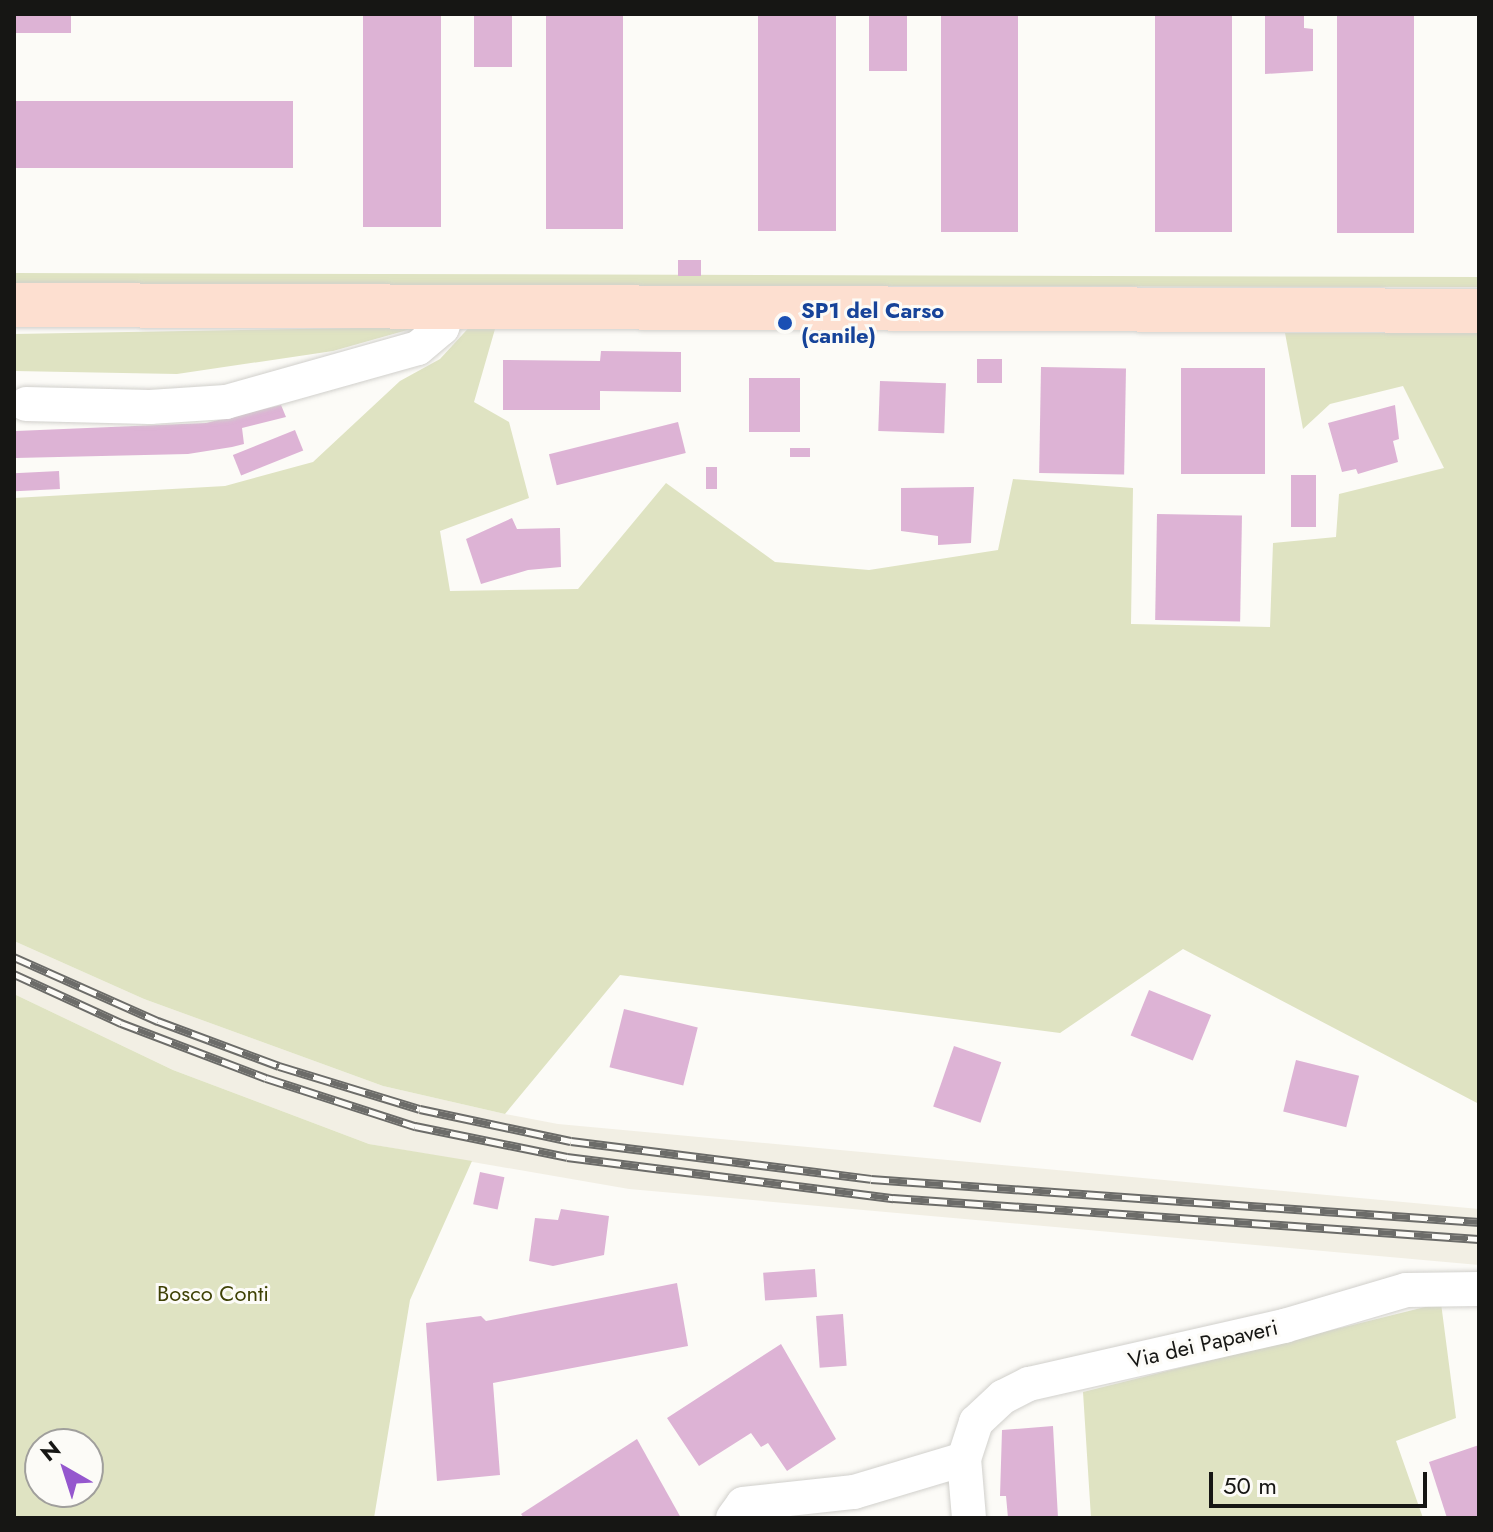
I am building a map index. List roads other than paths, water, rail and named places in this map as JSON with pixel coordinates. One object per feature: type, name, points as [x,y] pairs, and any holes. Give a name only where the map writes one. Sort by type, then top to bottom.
[{"type":"main road","points":[[14,305],[1479,311]]},
{"type":"street","points":[[26,404],[150,407],[226,402],[418,348],[442,328],[449,306]]},
{"type":"street","name":"Via dei Papaveri","points":[[969,1518],[964,1459],[976,1422],[1003,1397],[1029,1384],[1284,1326],[1406,1290],[1479,1289]]},
{"type":"street","points":[[733,1518],[743,1504],[854,1492],[964,1459]]},
{"type":"railway","points":[[14,957],[158,1021],[279,1066],[420,1109],[571,1141],[871,1179],[1479,1222]]},
{"type":"railway","points":[[14,974],[121,1023],[266,1078],[415,1126],[567,1157],[893,1198],[1479,1239]]},
{"type":"place","name":"SP1 del Carso (canile)","points":[[785,323]]},
{"type":"park label","name":"Bosco Conti","points":[[213,1294]]}]
